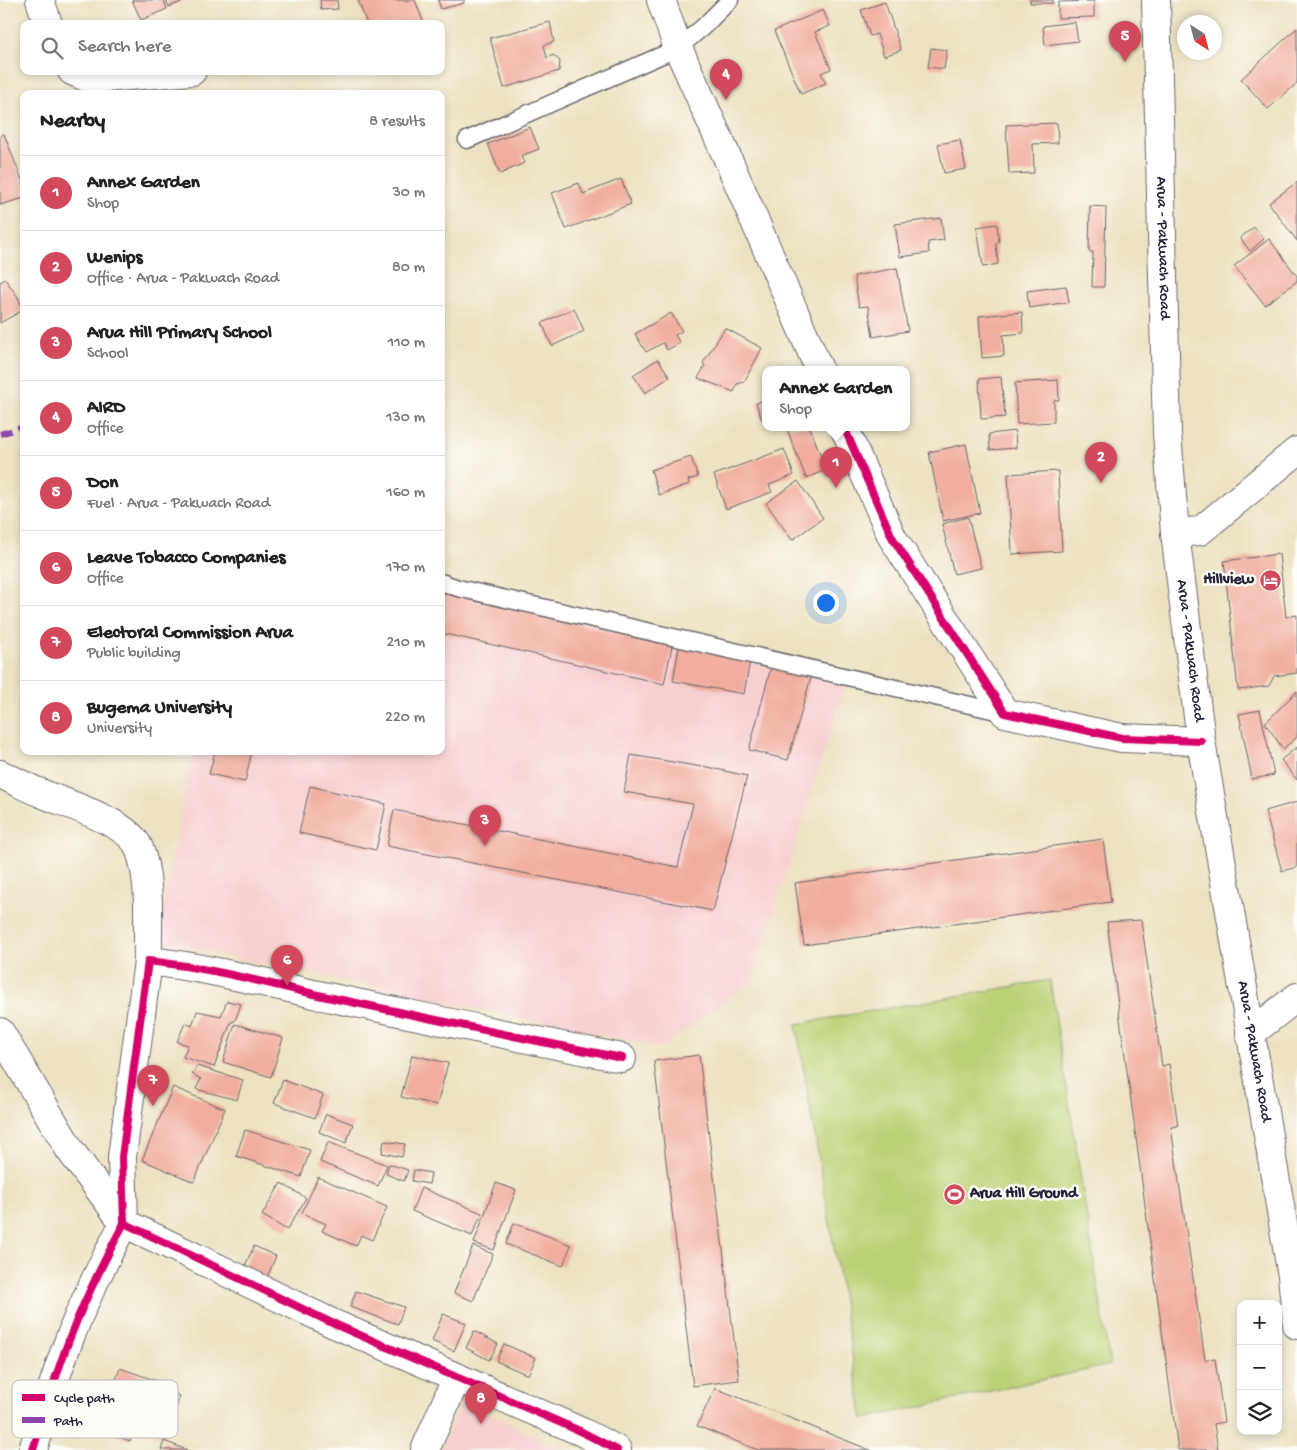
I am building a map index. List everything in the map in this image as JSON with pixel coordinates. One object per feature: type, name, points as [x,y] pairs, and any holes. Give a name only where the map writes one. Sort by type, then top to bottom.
[{"type":"street","points":[[40,0],[47,20]]},
{"type":"street","points":[[661,0],[678,48],[818,366]]},
{"type":"street","name":"Arua - Pakwach Road","points":[[1156,0],[1167,433],[1175,534],[1201,741],[1250,1034],[1295,1276],[1297,1325]]},
{"type":"street","points":[[81,75],[90,79],[141,75]]},
{"type":"street","points":[[846,431],[892,537],[1005,713],[1122,738],[1201,741]]},
{"type":"street","points":[[1175,534],[1200,531],[1297,451]]},
{"type":"street","points":[[0,774],[113,823],[131,835],[139,847],[147,882],[148,961],[122,1156],[124,1223],[73,1328],[55,1380]]},
{"type":"street","points":[[148,961],[241,978],[622,1058]]},
{"type":"street","points":[[1250,1034],[1297,997]]},
{"type":"street","points":[[0,1032],[70,1150],[124,1223],[332,1323],[582,1432],[617,1450]]},
{"type":"street","points":[[425,1450],[457,1377]]},
{"type":"street","points":[[33,1450],[37,1438]]},
{"type":"lane","points":[[467,140],[678,48],[703,27],[730,0]]},
{"type":"lane","points":[[445,583],[458,588],[1005,713]]},
{"type":"shaded area","points":[[445,588],[845,686],[752,981],[662,1048],[157,941],[191,755],[445,755]]},
{"type":"shaded area","points":[[462,1399],[561,1450],[440,1450]]},
{"type":"green space","name":"Arua Hill Ground","points":[[1050,980],[1110,1365],[863,1419],[796,1024]]},
{"type":"building","points":[[132,0],[164,0],[167,9],[141,20]]},
{"type":"building","points":[[166,0],[186,0],[169,7]]},
{"type":"building","points":[[320,0],[337,0],[338,9],[321,10]]},
{"type":"building","points":[[358,0],[415,0],[422,20],[366,20]]},
{"type":"building","points":[[438,0],[464,0],[464,3],[441,9]]},
{"type":"building","points":[[1030,0],[1053,0],[1053,3],[1030,3]]},
{"type":"building","points":[[1094,1],[1094,17],[1058,18],[1058,2]]},
{"type":"building","points":[[885,2],[901,50],[884,56],[877,34],[870,36],[861,10]]},
{"type":"building","points":[[823,10],[830,26],[815,32],[831,69],[821,73],[826,83],[801,94],[774,31]]},
{"type":"building","points":[[550,22],[554,42],[544,45],[547,58],[553,55],[560,61],[559,71],[504,88],[490,38]]},
{"type":"building","points":[[1075,22],[1078,41],[1045,45],[1043,26]]},
{"type":"building","points":[[1297,28],[1297,83],[1268,109],[1241,79]]},
{"type":"building","points":[[931,48],[947,50],[944,69],[928,67]]},
{"type":"building","points":[[1057,123],[1058,143],[1033,144],[1034,173],[1009,174],[1006,125]]},
{"type":"building","points":[[530,127],[539,149],[521,156],[524,163],[500,174],[488,144]]},
{"type":"building","points":[[4,134],[20,175],[20,199],[0,205],[0,136]]},
{"type":"building","points":[[960,140],[966,169],[944,173],[938,144]]},
{"type":"building","points":[[621,179],[631,204],[566,229],[552,193],[579,183],[583,194]]},
{"type":"building","points":[[1297,182],[1297,241],[1269,203]]},
{"type":"building","points":[[1090,206],[1106,207],[1104,287],[1092,287],[1093,252],[1089,252]]},
{"type":"building","points":[[941,218],[944,240],[928,242],[929,253],[900,257],[895,224]]},
{"type":"building","points":[[997,224],[999,242],[996,243],[998,264],[983,267],[977,227]]},
{"type":"building","points":[[1254,227],[1264,239],[1250,251],[1240,238]]},
{"type":"building","points":[[1269,239],[1297,276],[1297,281],[1265,305],[1234,266]]},
{"type":"building","points":[[897,268],[908,331],[873,337],[868,306],[859,307],[854,276]]},
{"type":"building","points":[[5,279],[18,297],[20,312],[0,323],[0,282]]},
{"type":"building","points":[[1066,286],[1069,302],[1029,308],[1027,291]]},
{"type":"building","points":[[574,308],[584,331],[552,346],[542,323]]},
{"type":"building","points":[[1022,312],[1023,333],[1003,335],[1004,356],[982,358],[979,316]]},
{"type":"building","points":[[671,313],[682,331],[675,335],[680,343],[667,350],[663,343],[646,352],[635,334]]},
{"type":"building","points":[[725,328],[762,348],[744,382],[737,384],[734,392],[698,378],[705,366],[703,363]]},
{"type":"building","points":[[658,359],[670,377],[645,393],[633,375]]},
{"type":"building","points":[[1001,377],[1005,417],[981,419],[979,379]]},
{"type":"building","points":[[1058,380],[1059,400],[1054,400],[1054,422],[1017,424],[1015,383]]},
{"type":"building","points":[[762,401],[762,420],[756,403]]},
{"type":"building","points":[[788,431],[811,431],[826,470],[806,478]]},
{"type":"building","points":[[1015,431],[1016,448],[990,450],[989,434]]},
{"type":"building","points":[[966,444],[980,513],[943,521],[929,452]]},
{"type":"building","points":[[784,449],[794,475],[769,485],[772,492],[726,509],[714,475]]},
{"type":"building","points":[[691,457],[698,477],[688,480],[689,484],[659,495],[651,470]]},
{"type":"building","points":[[1058,471],[1062,551],[1012,554],[1008,474]]},
{"type":"building","points":[[798,481],[823,518],[792,540],[766,503]]},
{"type":"building","points":[[968,517],[981,568],[954,574],[942,524]]},
{"type":"building","points":[[1279,554],[1286,617],[1297,615],[1297,673],[1274,676],[1269,686],[1238,690],[1224,561]]},
{"type":"building","points":[[445,594],[672,646],[664,684],[445,634]]},
{"type":"building","points":[[679,647],[750,660],[744,694],[673,681]]},
{"type":"building","points":[[771,667],[811,677],[788,760],[749,750]]},
{"type":"building","points":[[1297,691],[1297,737],[1283,749],[1265,723]]},
{"type":"building","points":[[1260,710],[1274,775],[1252,779],[1239,714]]},
{"type":"building","points":[[1297,747],[1297,780],[1281,760]]},
{"type":"building","points":[[214,755],[251,755],[245,782],[209,774]]},
{"type":"building","points":[[631,755],[703,766],[747,776],[713,911],[387,846],[394,810],[678,867],[693,804],[624,792]]},
{"type":"building","points":[[310,786],[386,804],[376,850],[299,833]]},
{"type":"building","points":[[1297,802],[1297,867],[1282,871],[1265,811]]},
{"type":"building","points":[[1103,839],[1111,902],[804,945],[795,883]]},
{"type":"building","points":[[1141,920],[1162,1066],[1169,1064],[1178,1126],[1171,1127],[1205,1360],[1215,1359],[1224,1422],[1214,1424],[1218,1450],[1178,1450],[1107,922]]},
{"type":"building","points":[[227,1001],[241,1004],[235,1021],[231,1022],[214,1067],[183,1057],[188,1045],[177,1042],[185,1023],[192,1026],[197,1011],[221,1016]]},
{"type":"building","points":[[235,1024],[283,1038],[271,1077],[223,1062]]},
{"type":"building","points":[[412,1055],[448,1063],[437,1105],[401,1097]]},
{"type":"building","points":[[699,1055],[739,1380],[693,1386],[654,1061]]},
{"type":"building","points":[[197,1066],[243,1080],[237,1100],[196,1089],[201,1079],[192,1074]]},
{"type":"building","points":[[283,1080],[323,1095],[315,1118],[274,1103]]},
{"type":"building","points":[[173,1087],[225,1109],[194,1182],[142,1160]]},
{"type":"building","points":[[326,1114],[353,1124],[346,1143],[319,1132]]},
{"type":"building","points":[[245,1130],[310,1150],[301,1177],[236,1156]]},
{"type":"building","points":[[384,1141],[405,1144],[402,1157],[382,1153]]},
{"type":"building","points":[[328,1142],[387,1165],[378,1186],[320,1162]]},
{"type":"building","points":[[389,1164],[408,1170],[404,1181],[386,1174]]},
{"type":"building","points":[[414,1170],[431,1173],[429,1184],[412,1181]]},
{"type":"building","points":[[318,1177],[387,1207],[372,1240],[361,1235],[356,1246],[322,1231],[326,1224],[302,1213]]},
{"type":"building","points":[[281,1183],[306,1198],[287,1230],[262,1215]]},
{"type":"building","points":[[496,1183],[516,1190],[494,1250],[474,1243]]},
{"type":"building","points":[[421,1188],[482,1213],[472,1236],[412,1211]]},
{"type":"building","points":[[514,1223],[571,1245],[563,1266],[506,1244]]},
{"type":"building","points":[[254,1246],[276,1256],[267,1278],[244,1268]]},
{"type":"building","points":[[473,1246],[493,1254],[473,1301],[454,1293]]},
{"type":"building","points":[[356,1291],[404,1307],[398,1324],[350,1307]]},
{"type":"building","points":[[443,1314],[466,1323],[454,1351],[432,1341]]},
{"type":"building","points":[[474,1331],[498,1344],[489,1360],[466,1348]]},
{"type":"building","points":[[504,1344],[536,1358],[528,1375],[496,1361]]},
{"type":"building","points":[[120,1368],[154,1380],[116,1380]]},
{"type":"building","points":[[715,1388],[870,1450],[758,1450],[697,1426]]},
{"type":"building","points":[[164,1441],[187,1450],[161,1450]]},
{"type":"marked path","points":[[0,434],[20,428]]},
{"type":"cycle path","points":[[846,431],[892,537],[1005,713],[1122,738],[1201,741]]},
{"type":"cycle path","points":[[124,1223],[122,1157],[148,961],[212,971],[622,1058]]},
{"type":"cycle path","points":[[54,1380],[78,1316],[124,1223],[332,1323],[582,1432],[617,1450]]},
{"type":"cycle path","points":[[33,1450],[37,1438]]},
{"type":"place","name":"Don","points":[[1125,62]]},
{"type":"place","name":"AIRD","points":[[726,100]]},
{"type":"place","name":"Wenips","points":[[1101,483]]},
{"type":"place","name":"Annex Garden","points":[[836,488]]},
{"type":"place","name":"Hillview","points":[[1270,580]]},
{"type":"place","name":"Arua Hill Primary School","points":[[485,846]]},
{"type":"place","name":"Leave Tobacco Companies","points":[[287,986]]},
{"type":"place","name":"Electoral Commission Arua","points":[[153,1106]]},
{"type":"place","name":"Arua Hill Ground","points":[[954,1194]]},
{"type":"place","name":"Bugema University","points":[[481,1424]]}]
